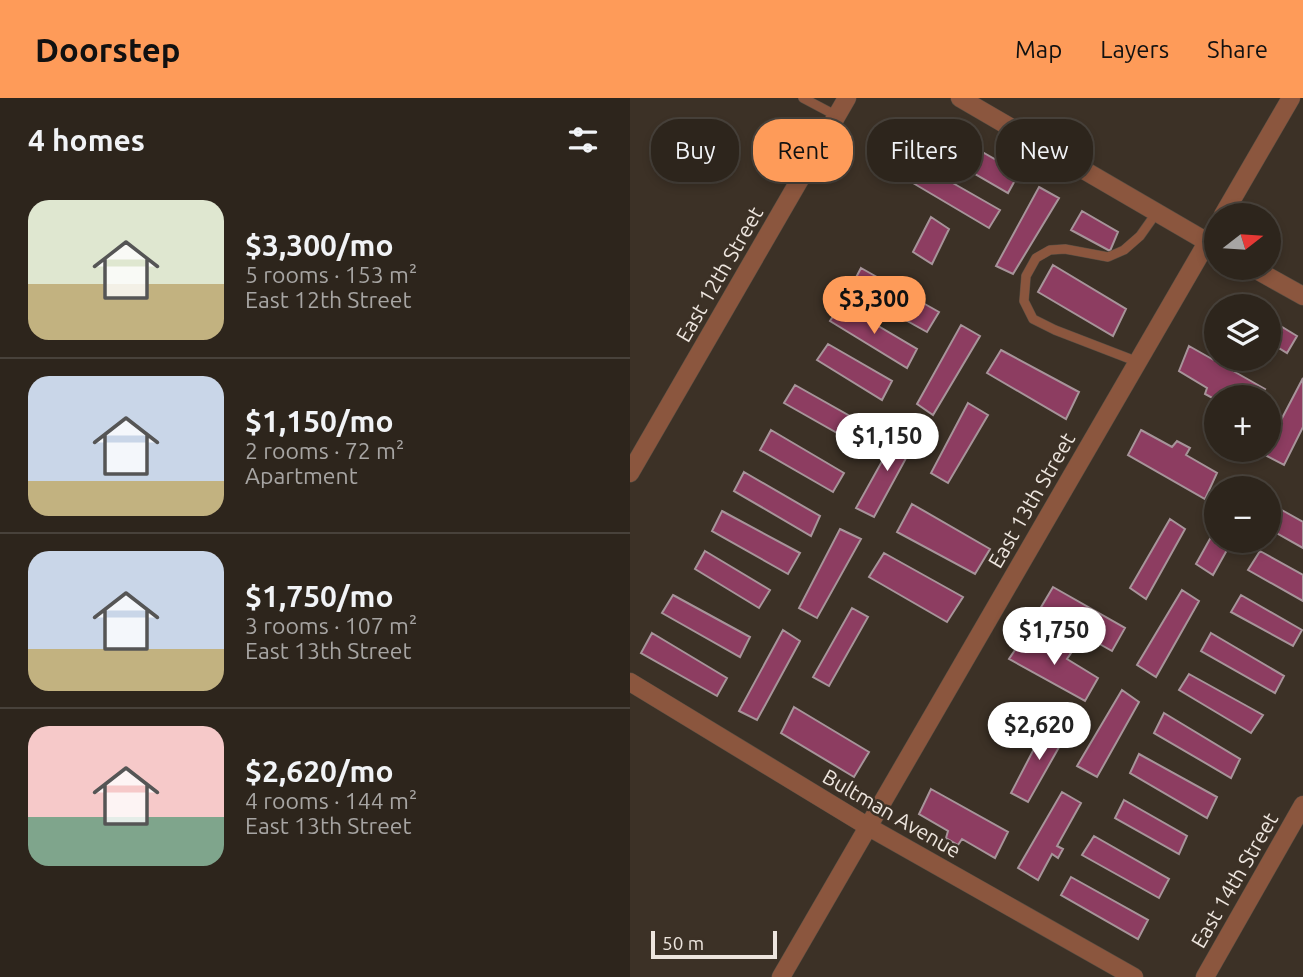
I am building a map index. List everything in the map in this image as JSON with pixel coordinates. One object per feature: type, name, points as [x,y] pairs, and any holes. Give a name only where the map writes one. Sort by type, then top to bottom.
[{"type":"street","name":"East 12th Street","points":[[630,473],[847,98]]},
{"type":"street","points":[[960,98],[1157,212],[1204,234]]},
{"type":"street","points":[[1230,203],[1291,98]]},
{"type":"street","name":"East 13th Street","points":[[781,977],[1138,362],[1204,255]]},
{"type":"street","points":[[1274,280],[1303,296]]},
{"type":"street","name":"Bultman Avenue","points":[[630,682],[867,826],[1133,977]]},
{"type":"street","name":"East 14th Street","points":[[1205,977],[1303,805]]},
{"type":"lane","points":[[803,98],[837,116]]},
{"type":"lane","points":[[1138,362],[1055,330],[1033,318],[1024,301],[1026,276],[1036,258],[1050,250],[1065,248],[1108,257],[1124,250],[1140,236],[1157,212]]},
{"type":"building","points":[[982,152],[996,160],[996,182],[1014,182],[1008,193],[982,178]]},
{"type":"building","points":[[951,182],[1000,210],[989,228],[913,183]]},
{"type":"building","points":[[1039,187],[1059,198],[1013,274],[996,266]]},
{"type":"building","points":[[1082,211],[1118,232],[1110,251],[1071,230]]},
{"type":"building","points":[[931,217],[949,229],[932,264],[913,252]]},
{"type":"building","points":[[1053,265],[1126,309],[1113,336],[1038,292]]},
{"type":"building","points":[[861,268],[939,312],[927,332],[850,289]]},
{"type":"building","points":[[841,304],[917,349],[907,368],[830,321]]},
{"type":"building","points":[[961,325],[980,336],[933,415],[917,404]]},
{"type":"building","points":[[1281,326],[1297,336],[1287,353],[1281,349]]},
{"type":"building","points":[[828,344],[892,381],[882,400],[817,360]]},
{"type":"building","points":[[1189,346],[1204,354],[1204,371],[1233,371],[1258,385],[1204,386],[1179,371]]},
{"type":"building","points":[[1001,350],[1079,392],[1066,419],[987,373]]},
{"type":"building","points":[[1303,378],[1303,427],[1284,465],[1278,462],[1281,462],[1281,420]]},
{"type":"building","points":[[795,385],[871,428],[862,447],[784,403]]},
{"type":"building","points":[[968,403],[988,415],[948,483],[931,473]]},
{"type":"building","points":[[900,429],[917,438],[874,517],[856,508]]},
{"type":"building","points":[[771,430],[844,473],[833,492],[760,450]]},
{"type":"building","points":[[1141,430],[1172,447],[1177,441],[1190,448],[1186,455],[1217,473],[1216,476],[1204,476],[1204,498],[1128,455]]},
{"type":"building","points":[[744,472],[820,516],[811,536],[734,491]]},
{"type":"building","points":[[912,504],[990,549],[975,574],[897,532]]},
{"type":"building","points":[[1281,510],[1303,522],[1303,548],[1281,536]]},
{"type":"building","points":[[722,511],[800,553],[788,574],[712,531]]},
{"type":"building","points":[[1170,519],[1185,529],[1146,599],[1130,588]]},
{"type":"building","points":[[840,529],[861,539],[817,618],[799,608]]},
{"type":"building","points":[[1204,550],[1204,553],[1225,553],[1213,575],[1196,564]]},
{"type":"building","points":[[705,551],[770,590],[759,608],[695,569]]},
{"type":"building","points":[[884,553],[963,597],[947,622],[869,577]]},
{"type":"building","points":[[1259,553],[1264,553],[1303,575],[1303,601],[1248,570]]},
{"type":"building","points":[[1053,587],[1125,628],[1112,651],[1080,633],[1076,640],[1064,634],[1067,625],[1040,609]]},
{"type":"building","points":[[1182,590],[1199,601],[1156,677],[1137,665]]},
{"type":"building","points":[[673,595],[750,637],[740,657],[662,613]]},
{"type":"building","points":[[1241,595],[1302,630],[1293,646],[1231,612]]},
{"type":"building","points":[[852,608],[868,617],[829,686],[813,677]]},
{"type":"building","points":[[783,630],[800,641],[757,720],[739,711]]},
{"type":"building","points":[[652,633],[727,678],[717,696],[641,653]]},
{"type":"building","points":[[1211,633],[1284,676],[1275,693],[1201,651]]},
{"type":"building","points":[[1025,635],[1054,652],[1058,646],[1071,653],[1067,659],[1098,678],[1085,701],[1009,659]]},
{"type":"building","points":[[1189,674],[1263,715],[1251,733],[1179,690]]},
{"type":"building","points":[[1122,690],[1139,702],[1097,777],[1077,766]]},
{"type":"building","points":[[794,707],[869,752],[854,777],[781,733]]},
{"type":"building","points":[[1164,713],[1240,759],[1231,778],[1154,733]]},
{"type":"building","points":[[1048,722],[1067,733],[1028,802],[1011,793]]},
{"type":"building","points":[[1139,754],[1217,797],[1207,818],[1130,773]]},
{"type":"building","points":[[931,789],[1008,832],[995,858],[962,839],[958,845],[946,838],[948,831],[919,814]]},
{"type":"building","points":[[1062,792],[1081,803],[1057,846],[1063,849],[1058,858],[1052,854],[1038,880],[1018,868]]},
{"type":"building","points":[[1124,800],[1187,836],[1179,854],[1115,818]]},
{"type":"building","points":[[1094,836],[1169,879],[1159,898],[1082,855]]},
{"type":"building","points":[[1071,877],[1148,920],[1138,939],[1061,895]]}]
